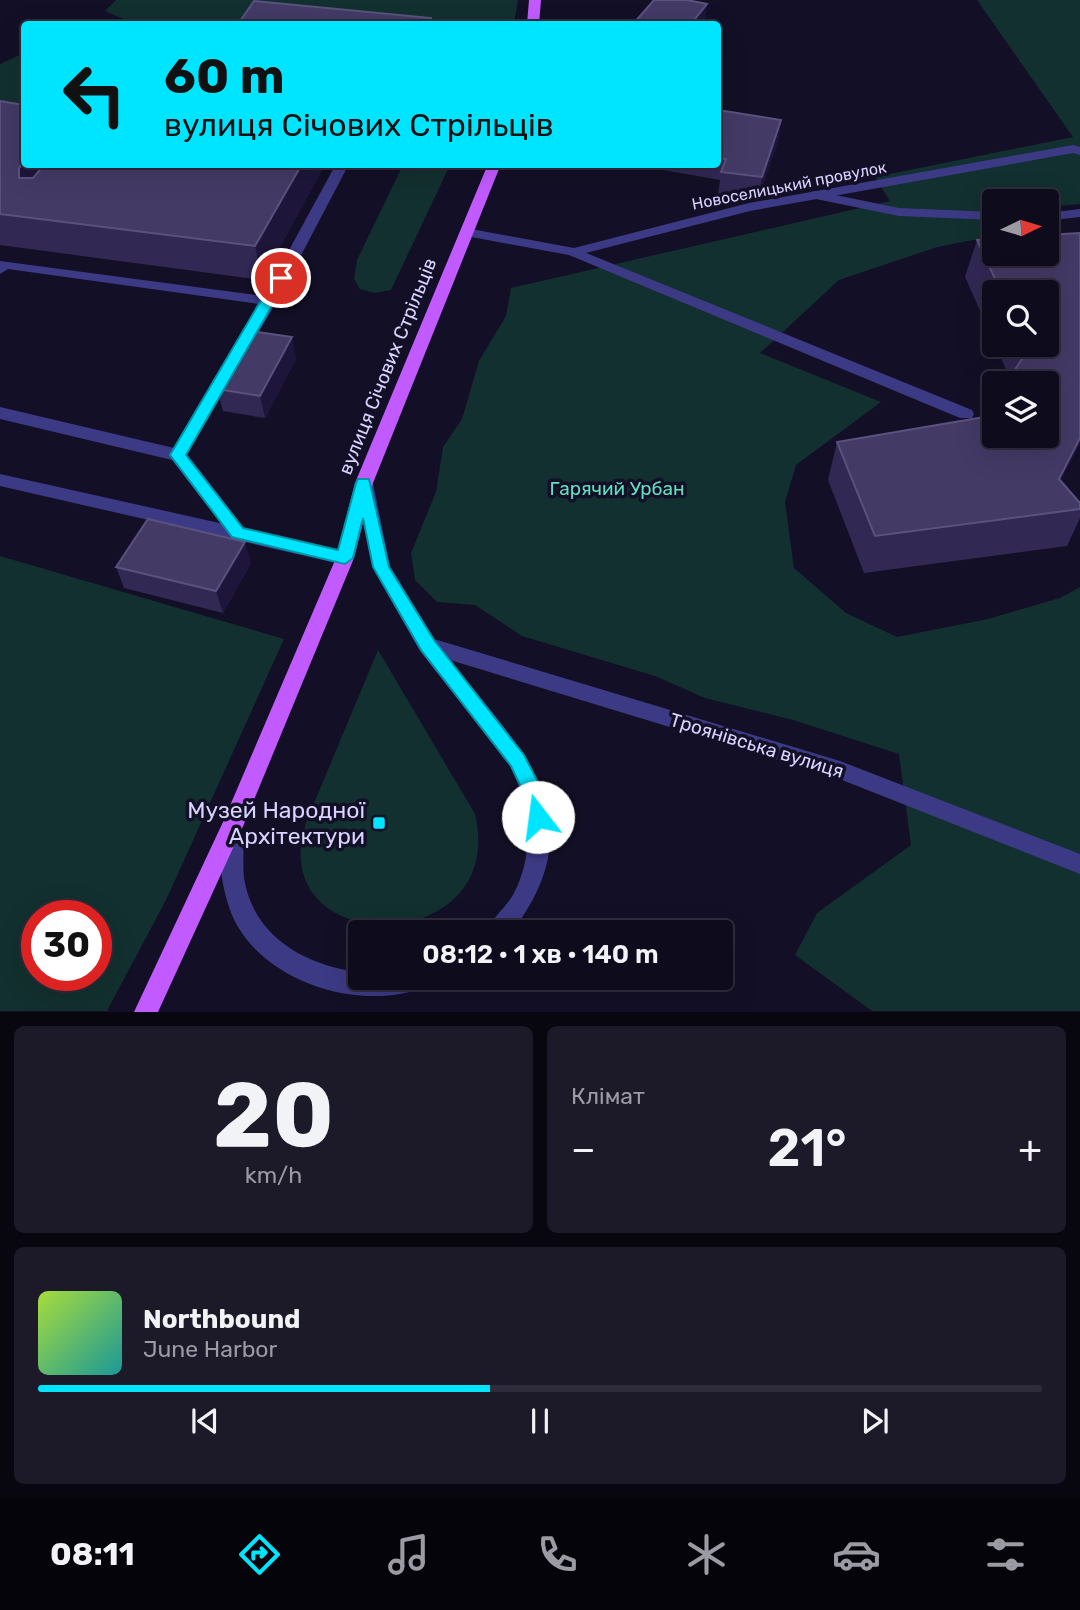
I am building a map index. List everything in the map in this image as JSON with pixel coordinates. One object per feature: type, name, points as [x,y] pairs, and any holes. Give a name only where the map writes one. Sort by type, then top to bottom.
[{"type":"main road","points":[[533,21],[535,0]]},
{"type":"main road","name":"вулиця Січових Стрільців","points":[[146,1012],[233,824],[345,558],[364,483],[493,168]]},
{"type":"street","name":"Новоселицький провулок","points":[[466,232],[575,252],[749,207],[1073,149],[1080,151]]},
{"type":"street","points":[[178,455],[269,301],[340,168]]},
{"type":"street","points":[[817,195],[899,212],[982,215]]},
{"type":"street","points":[[1059,216],[1080,214]]},
{"type":"street","points":[[575,252],[966,414]]},
{"type":"street","points":[[0,269],[5,264],[269,301]]},
{"type":"street","points":[[0,412],[178,455],[238,533]]},
{"type":"street","points":[[0,480],[345,558]]},
{"type":"street","points":[[364,483],[381,567],[427,645],[517,760],[531,786],[538,817],[537,863],[522,901],[507,920]]},
{"type":"street","name":"Троянівська вулиця","points":[[427,645],[840,770],[1080,864]]},
{"type":"street","points":[[233,824],[231,869],[244,918],[267,946],[303,970],[348,984]]},
{"type":"green space","points":[[116,0],[518,0],[514,21],[128,21],[105,11]]},
{"type":"green space","name":"Гарячий Урбан","points":[[977,0],[1080,0],[1080,204],[1059,206],[1059,189],[982,189],[982,238],[937,247],[839,280],[760,353],[881,402],[796,465],[785,502],[794,568],[846,613],[897,637],[988,619],[1060,598],[1080,587],[1080,1011],[872,1011],[795,955],[817,913],[911,845],[899,754],[793,720],[705,698],[655,676],[522,636],[475,605],[437,602],[415,580],[411,553],[436,492],[443,447],[462,419],[479,361],[506,316],[511,288],[890,201],[875,177],[1073,137]]},
{"type":"green space","points":[[21,54],[21,157],[0,180],[0,64]]},
{"type":"green space","points":[[402,168],[449,168],[391,290],[375,293],[360,289],[354,279],[357,260]]},
{"type":"green space","points":[[0,556],[284,639],[167,898],[107,1011],[0,1011]]},
{"type":"green space","points":[[378,650],[475,814],[476,862],[457,896],[424,917],[410,920],[348,919],[318,899],[302,866],[307,820]]},
{"type":"building","points":[[654,0],[687,0],[707,4],[693,21],[636,21]]},
{"type":"building","points":[[254,1],[431,18],[430,21],[240,21]]},
{"type":"building","points":[[0,101],[21,104],[19,178],[33,178],[42,168],[300,168],[255,246],[0,214]]},
{"type":"building","points":[[721,110],[781,120],[762,177],[721,172],[726,159],[721,158]]},
{"type":"building","points":[[1080,233],[1080,438],[1059,479],[1080,503],[1080,509],[875,536],[837,442],[982,417],[982,448],[1059,448],[1059,371],[1014,371],[1023,357],[1059,357],[1059,280],[995,280],[989,266],[1059,266],[1059,234]]},
{"type":"building","points":[[251,331],[292,337],[260,396],[217,389]]},
{"type":"building","points":[[148,519],[245,542],[216,591],[116,567]]},
{"type":"place","name":"Музей Народної Архітектури","points":[[379,823]]},
{"type":"route","points":[[281,278],[178,455],[238,533],[345,558],[364,483],[381,567],[427,645],[517,760],[531,786],[538,817]]}]
